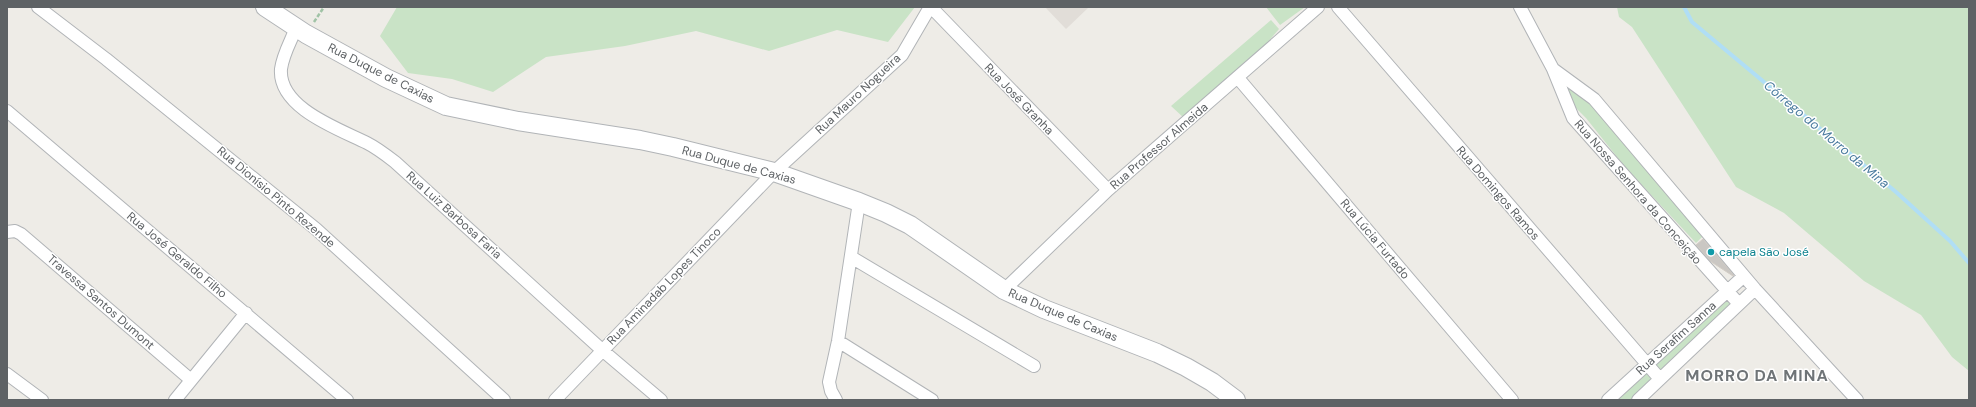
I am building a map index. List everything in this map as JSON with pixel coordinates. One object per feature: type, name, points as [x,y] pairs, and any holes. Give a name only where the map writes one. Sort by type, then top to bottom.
[{"type":"street","name":"Rua Dionísio Pinto Rezende","points":[[38,7],[106,59],[316,229],[504,400]]},
{"type":"street","name":"Rua Duque de Caxias","points":[[265,7],[296,28],[386,78],[446,106],[518,121],[640,140],[774,172],[859,202],[886,213],[910,226],[1004,290],[1044,309],[1157,353],[1186,366],[1212,382],[1236,400]]},
{"type":"street","name":"Rua Mauro Nogueira","points":[[774,172],[902,55],[930,7]]},
{"type":"street","name":"Rua José Granha","points":[[930,7],[1108,190]]},
{"type":"street","name":"Rua Professor Almeida","points":[[1004,290],[1108,190],[1318,7]]},
{"type":"street","name":"Rua Domingos Ramos","points":[[1338,7],[1660,379]]},
{"type":"street","name":"Rua Nossa Senhora da Conceição","points":[[1520,7],[1553,69],[1573,118],[1739,304]]},
{"type":"street","name":"Rua Luiz Barbosa Faria","points":[[296,28],[284,55],[281,69],[283,81],[290,97],[303,109],[326,123],[368,143],[395,162],[602,350],[661,400]]},
{"type":"street","name":"Rua Nossa Senhora da Conceição","points":[[1553,69],[1594,99],[1755,289],[1857,400]]},
{"type":"street","name":"Rua Lúcia Furtado","points":[[1238,78],[1512,400]]},
{"type":"street","name":"Rua José Geraldo Filho","points":[[7,111],[347,400]]},
{"type":"street","name":"Rua Aminadab Lopes Tinoco","points":[[554,400],[774,172]]},
{"type":"street","points":[[836,400],[831,392],[829,382],[838,341],[859,202]]},
{"type":"street","name":"Travessa Santos Dumont","points":[[7,232],[15,231],[21,234],[192,380]]},
{"type":"street","points":[[851,257],[1034,366]]},
{"type":"street","name":"Rua Serafim Sanna","points":[[1608,400],[1744,276]]},
{"type":"street","name":"Rua Serafim Sanna","points":[[1638,400],[1755,289]]},
{"type":"street","points":[[175,400],[246,313]]},
{"type":"street","points":[[838,341],[932,400]]},
{"type":"street","points":[[7,374],[42,400]]},
{"type":"shaded area","points":[[1045,7],[1089,7],[1066,29]]},
{"type":"green space","points":[[397,7],[915,7],[888,42],[837,30],[769,51],[696,31],[625,46],[546,57],[493,92],[452,79],[408,73],[380,36]]},
{"type":"green space","points":[[1266,7],[1305,7],[1280,25]]},
{"type":"green space","points":[[1617,7],[1969,7],[1969,371],[1952,357],[1921,315],[1864,281],[1784,213],[1736,187],[1632,27],[1619,17]]},
{"type":"green space","points":[[1271,20],[1279,29],[1261,50],[1184,118],[1171,106]]},
{"type":"green space","points":[[1562,77],[1589,98],[1705,234],[1696,243],[1625,167],[1586,118],[1571,103]]},
{"type":"green space","points":[[1727,295],[1736,304],[1659,376],[1650,365]]},
{"type":"green space","points":[[1647,369],[1656,379],[1633,400],[1613,400]]},
{"type":"building","name":"capela São José","points":[[1703,239],[1734,275],[1733,276],[1710,261],[1696,245]]},
{"type":"waterway","name":"Córrego do Morro da Mina","points":[[1684,7],[1692,22],[1896,192],[1950,241],[1969,263]]},
{"type":"place","name":"capela São José","points":[[1711,252]]},
{"type":"district","name":"MORRO DA MINA","points":[[1757,375]]}]
